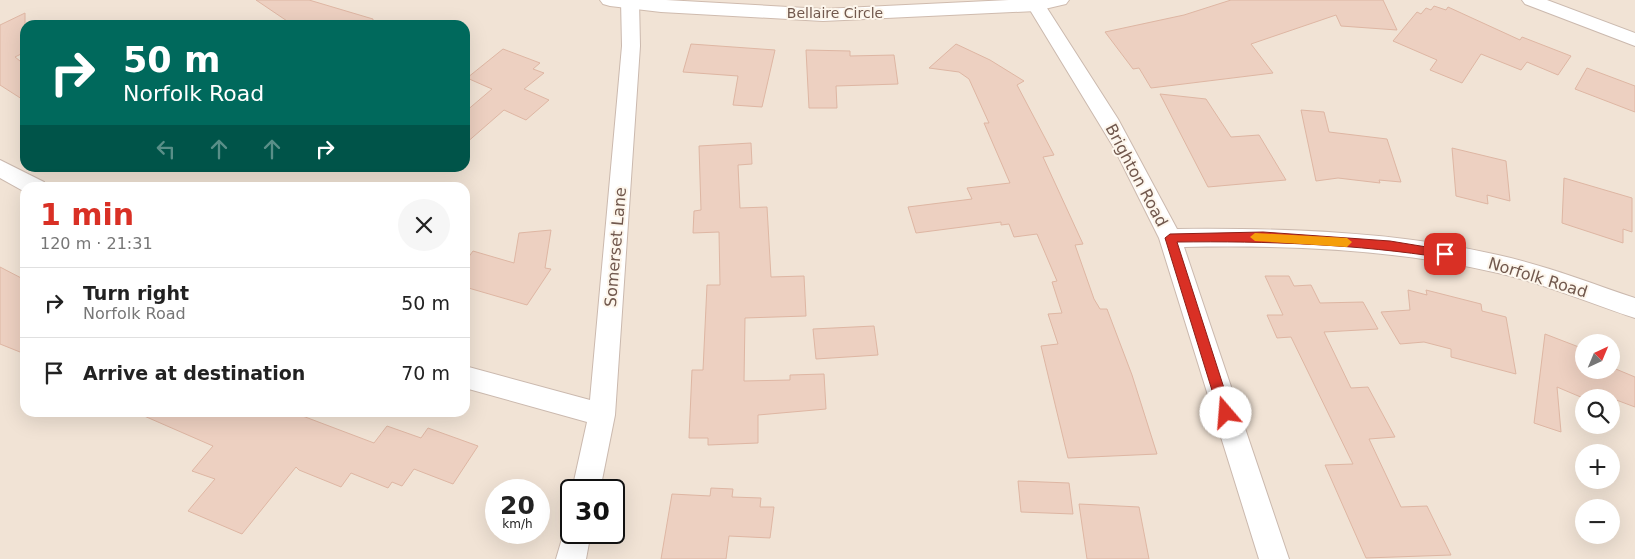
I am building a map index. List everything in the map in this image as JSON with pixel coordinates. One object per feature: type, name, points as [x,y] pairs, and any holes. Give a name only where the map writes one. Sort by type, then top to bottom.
[{"type":"street","name":"Bellaire Circle","points":[[623,1],[823,15],[1036,4],[1059,0]]},
{"type":"street","points":[[1531,0],[1635,40]]},
{"type":"street","name":"Somerset Lane","points":[[588,479],[602,415],[631,46],[623,1]]},
{"type":"street","name":"Brighton Road","points":[[1036,4],[1092,93],[1148,189],[1170,238],[1274,559]]},
{"type":"street","points":[[0,168],[25,182]]},
{"type":"street","name":"Norfolk Road","points":[[1170,238],[1263,237],[1390,246],[1481,260],[1635,308]]},
{"type":"street","points":[[470,378],[602,415]]},
{"type":"street","points":[[571,559],[574,544]]},
{"type":"shaded area","points":[[0,0],[1635,0],[1635,559],[0,559]]},
{"type":"building","points":[[256,0],[309,0],[373,19],[373,20],[286,20]]},
{"type":"building","points":[[1231,0],[1383,0],[1397,30],[1341,26],[1336,15],[1251,44],[1273,73],[1151,88],[1139,68],[1133,69],[1105,32],[1184,15]]},
{"type":"building","points":[[1434,6],[1446,10],[1448,7],[1520,40],[1522,37],[1571,56],[1558,75],[1527,62],[1521,70],[1481,54],[1462,83],[1430,70],[1437,60],[1393,41],[1417,12],[1421,14],[1426,8],[1431,10]]},
{"type":"building","points":[[25,13],[25,20],[20,20],[20,54],[15,57],[20,61],[20,98],[0,85],[0,25]]},
{"type":"building","points":[[691,44],[775,50],[762,107],[733,105],[738,76],[683,72]]},
{"type":"building","points":[[956,44],[990,60],[1024,81],[1017,85],[1054,155],[1043,157],[1083,244],[1075,245],[1094,299],[1100,309],[1107,309],[1132,375],[1157,454],[1068,458],[1041,346],[1058,344],[1048,314],[1062,313],[1052,282],[1057,281],[1037,234],[1014,237],[1009,224],[1001,225],[1001,222],[916,233],[908,207],[972,199],[967,188],[1010,183],[984,123],[989,123],[969,79],[959,72],[929,68]]},
{"type":"building","points":[[503,49],[540,63],[533,69],[544,73],[524,89],[549,100],[526,120],[504,110],[470,140],[470,108],[492,89],[470,79],[470,76]]},
{"type":"building","points":[[806,50],[850,51],[850,56],[894,55],[898,84],[836,86],[837,108],[809,108]]},
{"type":"building","points":[[1587,68],[1635,86],[1635,112],[1575,89]]},
{"type":"building","points":[[1160,94],[1206,99],[1231,137],[1259,135],[1286,180],[1208,187]]},
{"type":"building","points":[[1301,110],[1324,112],[1329,132],[1387,139],[1401,182],[1379,180],[1380,183],[1338,178],[1316,181]]},
{"type":"building","points":[[751,143],[752,164],[738,165],[740,208],[767,207],[771,277],[804,276],[806,316],[745,318],[744,381],[790,380],[790,375],[824,374],[826,409],[758,415],[758,443],[708,445],[708,438],[689,438],[692,370],[703,370],[707,285],[720,285],[719,232],[693,233],[694,211],[701,210],[699,146]]},
{"type":"building","points":[[1452,148],[1506,161],[1510,201],[1487,195],[1488,204],[1456,196]]},
{"type":"building","points":[[1564,178],[1632,198],[1632,232],[1623,229],[1623,243],[1562,223]]},
{"type":"building","points":[[551,230],[545,268],[551,269],[527,305],[470,288],[470,255],[473,251],[514,263],[519,233]]},
{"type":"building","points":[[0,267],[20,277],[20,352],[0,344]]},
{"type":"building","points":[[1265,276],[1289,276],[1294,286],[1311,285],[1320,303],[1363,302],[1378,329],[1324,332],[1351,388],[1368,387],[1395,437],[1369,439],[1401,507],[1427,506],[1451,555],[1366,558],[1325,465],[1353,464],[1291,337],[1277,338],[1267,315],[1283,315]]},
{"type":"building","points":[[1408,290],[1427,295],[1426,290],[1481,304],[1482,311],[1506,317],[1516,374],[1451,357],[1451,349],[1424,342],[1400,344],[1381,312],[1410,310]]},
{"type":"building","points":[[874,326],[878,355],[816,359],[813,329]]},
{"type":"building","points":[[1545,334],[1575,346],[1575,379],[1620,379],[1620,371],[1635,377],[1635,407],[1620,401],[1620,389],[1575,389],[1575,395],[1557,387],[1561,432],[1534,423]]},
{"type":"building","points":[[146,417],[305,417],[374,443],[387,426],[421,438],[428,428],[478,446],[453,484],[414,469],[402,486],[392,482],[388,488],[351,473],[341,487],[299,470],[296,467],[242,534],[188,511],[215,479],[192,471],[213,446]]},
{"type":"building","points":[[1018,481],[1069,483],[1073,514],[1021,512]]},
{"type":"building","points":[[711,488],[733,489],[732,497],[761,498],[760,507],[774,507],[770,538],[729,536],[726,559],[661,559],[672,494],[710,496]]},
{"type":"building","points":[[1079,504],[1139,507],[1149,559],[1087,559]]},
{"type":"slow traffic","points":[[1255,237],[1347,242]]},
{"type":"route","points":[[1226,413],[1170,238],[1263,237],[1390,246],[1445,254]]}]
